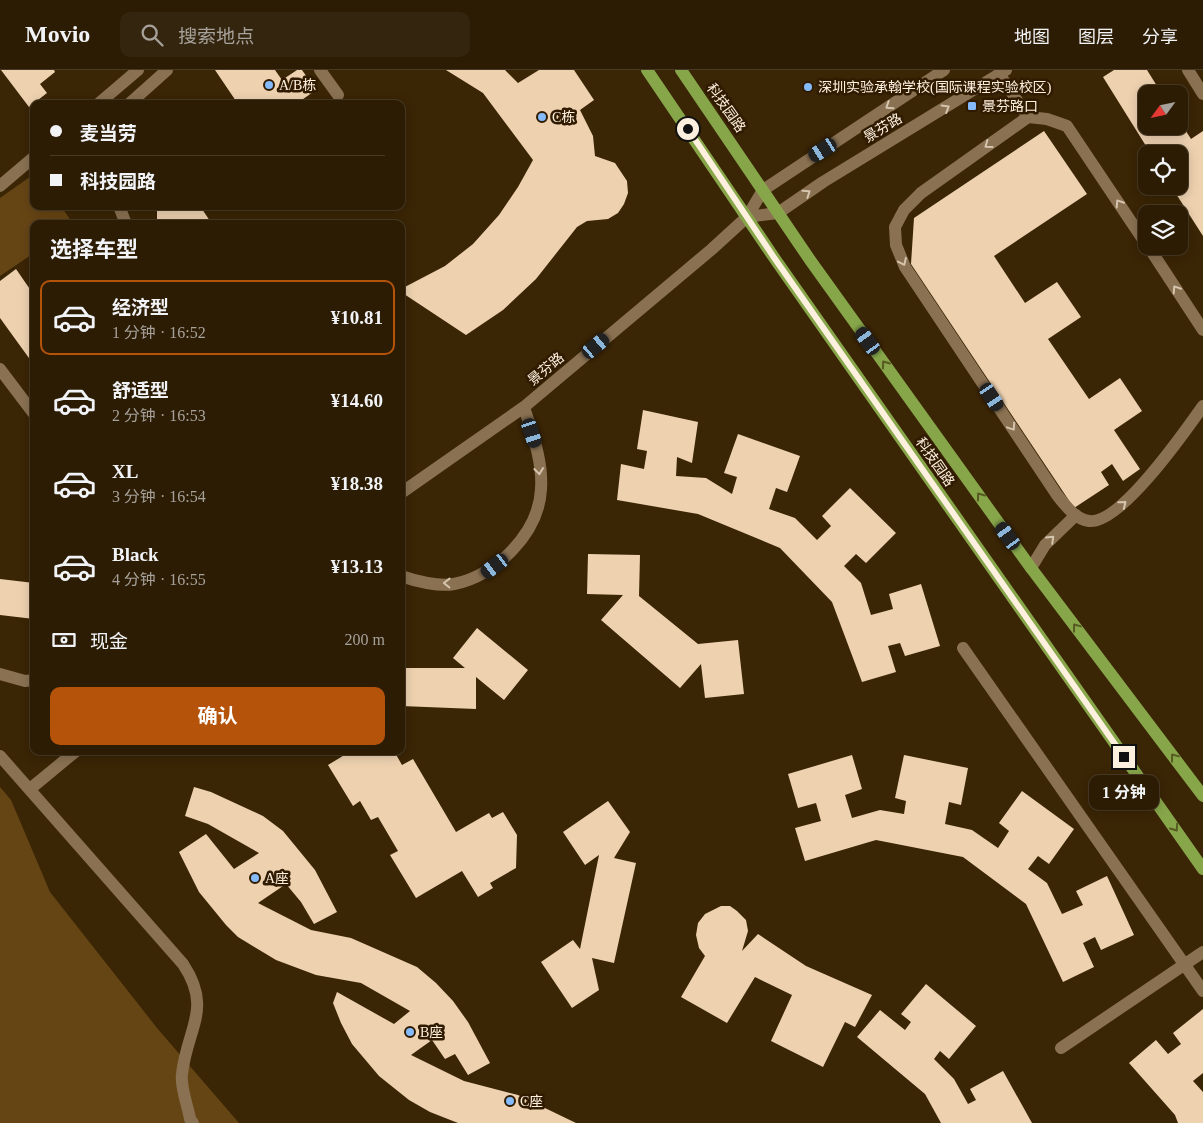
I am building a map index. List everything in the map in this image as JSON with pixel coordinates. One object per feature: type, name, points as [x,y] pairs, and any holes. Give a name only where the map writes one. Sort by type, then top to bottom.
[{"type":"main road","name":"科技园路","points":[[647,70],[747,217],[1203,869]]},
{"type":"main road","name":"科技园路","points":[[681,70],[778,213],[1031,568],[1203,796]]},
{"type":"street","points":[[103,100],[138,70]]},
{"type":"street","points":[[133,100],[167,70]]},
{"type":"street","points":[[320,70],[338,95]]},
{"type":"street","name":"景芬路","points":[[405,490],[524,407],[747,217],[763,190],[944,70]]},
{"type":"street","points":[[1188,70],[1203,94]]},
{"type":"street","points":[[1003,72],[1028,116]]},
{"type":"street","name":"景芬路","points":[[747,217],[778,213],[823,182],[1003,72]]},
{"type":"street","points":[[1138,232],[1067,126],[1047,119],[1028,116],[921,193],[904,210],[895,227],[896,245],[910,275],[1057,495],[1076,515],[1089,521],[1099,519],[1131,497],[1184,433],[1203,406]]},
{"type":"street","points":[[0,186],[30,160]]},
{"type":"street","points":[[1154,255],[1203,330]]},
{"type":"street","points":[[0,369],[30,409]]},
{"type":"street","points":[[405,577],[452,585],[483,574],[513,552],[532,522],[541,490],[537,446],[524,407]]},
{"type":"street","points":[[1031,568],[1045,545],[1076,515]]},
{"type":"street","points":[[963,648],[1203,991]]},
{"type":"street","points":[[0,674],[24,681],[30,680]]},
{"type":"street","points":[[30,790],[71,755]]},
{"type":"street","points":[[0,756],[184,964],[194,980],[199,1007],[182,1075],[190,1119],[193,1123]]},
{"type":"street","points":[[1061,1048],[1203,952]]},
{"type":"shaded area","points":[[30,177],[30,210],[64,210],[70,220],[30,220],[30,256],[0,276],[0,198]]},
{"type":"shaded area","points":[[0,787],[11,800],[50,892],[157,1028],[239,1123],[0,1123]]},
{"type":"building","points":[[1,70],[54,70],[55,72],[40,84],[47,93],[38,100],[30,100],[29,107]]},
{"type":"building","name":"A/B栋","points":[[215,70],[275,70],[282,80],[297,70],[302,70],[316,90],[302,100],[235,100]]},
{"type":"building","points":[[446,70],[505,70],[518,83],[539,70],[574,70],[594,100],[580,110],[593,136],[595,156],[615,163],[627,181],[628,193],[618,213],[608,219],[587,221],[577,227],[536,279],[503,310],[466,335],[405,295],[405,287],[445,266],[473,244],[499,215],[533,160],[483,93]]},
{"type":"building","points":[[1114,70],[1147,70],[1156,85],[1138,85],[1138,133],[1103,77]]},
{"type":"building","points":[[1044,131],[1087,194],[994,256],[1025,303],[1057,282],[1081,317],[1048,339],[1089,399],[1120,378],[1142,411],[1114,430],[1140,469],[1123,481],[1112,464],[1101,472],[1109,485],[1074,508],[911,264],[914,218]]},
{"type":"building","points":[[1203,131],[1203,236],[1188,213],[1188,205],[1183,205],[1177,195],[1188,195],[1188,145],[1145,145],[1139,135],[1188,134],[1191,139]]},
{"type":"building","points":[[157,210],[203,210],[209,220],[158,220]]},
{"type":"building","points":[[16,269],[30,289],[30,359],[0,318],[0,281]]},
{"type":"building","points":[[643,410],[698,422],[692,463],[677,457],[676,476],[706,478],[732,494],[737,477],[724,473],[738,434],[800,456],[787,492],[776,488],[769,509],[795,518],[817,540],[831,526],[822,516],[850,488],[896,533],[866,563],[856,554],[844,566],[861,583],[871,615],[893,609],[889,594],[921,584],[940,646],[905,656],[900,643],[888,646],[896,672],[862,682],[832,602],[780,548],[698,514],[617,500],[621,464],[644,469],[647,451],[637,449]]},
{"type":"building","points":[[588,554],[640,555],[639,596],[698,644],[738,640],[744,694],[705,698],[701,664],[680,688],[601,620],[623,595],[587,594]]},
{"type":"building","points":[[0,579],[30,583],[30,619],[0,615]]},
{"type":"building","points":[[477,628],[528,670],[504,700],[476,677],[476,709],[405,706],[405,668],[465,668],[453,658]]},
{"type":"building","points":[[344,755],[396,755],[402,765],[413,759],[456,832],[489,813],[492,818],[503,812],[517,835],[516,868],[490,883],[493,888],[478,897],[462,871],[416,898],[390,855],[398,851],[378,817],[371,820],[360,801],[353,806],[328,765]]},
{"type":"building","points":[[852,755],[862,789],[845,795],[852,818],[880,810],[904,814],[906,801],[895,798],[904,755],[968,768],[961,805],[949,802],[945,824],[972,830],[998,848],[1009,831],[999,823],[1022,791],[1074,829],[1049,864],[1038,856],[1028,869],[1047,883],[1062,914],[1083,905],[1076,891],[1107,876],[1134,935],[1101,950],[1095,937],[1083,943],[1094,967],[1063,982],[1026,904],[963,857],[876,840],[805,861],[795,828],[821,821],[816,803],[798,808],[788,774]]},
{"type":"building","points":[[194,787],[211,792],[263,816],[283,831],[315,870],[337,912],[314,924],[301,902],[286,884],[258,903],[311,930],[351,938],[417,967],[453,1001],[468,1022],[490,1063],[468,1075],[455,1054],[445,1059],[432,1040],[411,1055],[464,1081],[518,1095],[576,1123],[458,1123],[430,1112],[409,1100],[379,1076],[352,1044],[341,1023],[333,1003],[337,992],[394,1024],[410,1011],[361,983],[316,975],[276,960],[238,937],[226,925],[199,892],[179,852],[206,834],[234,869],[259,853],[208,824],[185,816]]},
{"type":"building","points":[[608,801],[630,832],[614,858],[636,863],[614,963],[592,958],[599,990],[572,1008],[541,962],[573,940],[580,949],[599,855],[585,865],[563,832]]},
{"type":"building","points":[[721,906],[730,906],[746,920],[748,931],[742,951],[758,934],[806,966],[872,995],[855,1027],[845,1022],[823,1067],[771,1041],[792,995],[755,977],[727,1023],[681,997],[705,956],[699,948],[696,935],[698,923],[705,914]]},
{"type":"building","points":[[926,984],[976,1026],[949,1059],[940,1051],[934,1059],[954,1079],[968,1104],[976,1100],[970,1089],[1003,1071],[1032,1123],[941,1123],[925,1094],[857,1037],[880,1010],[905,1030],[911,1022],[901,1014]]},
{"type":"building","points":[[1203,1009],[1203,1073],[1193,1081],[1203,1092],[1203,1123],[1178,1123],[1175,1115],[1129,1063],[1156,1040],[1168,1054],[1181,1044],[1173,1033]]},
{"type":"place","name":"A/B栋","points":[[269,85]]},
{"type":"place","name":"深圳实验承翰学校(国际课程实验校区)","points":[[808,87]]},
{"type":"place","name":"景芬路口","points":[[972,106]]},
{"type":"place","name":"C栋","points":[[542,117]]},
{"type":"place","name":"A座","points":[[255,878]]},
{"type":"place","name":"B座","points":[[410,1032]]},
{"type":"place","name":"C座","points":[[510,1101]]},
{"type":"route","points":[[688,129],[775,259],[1124,757]]}]
